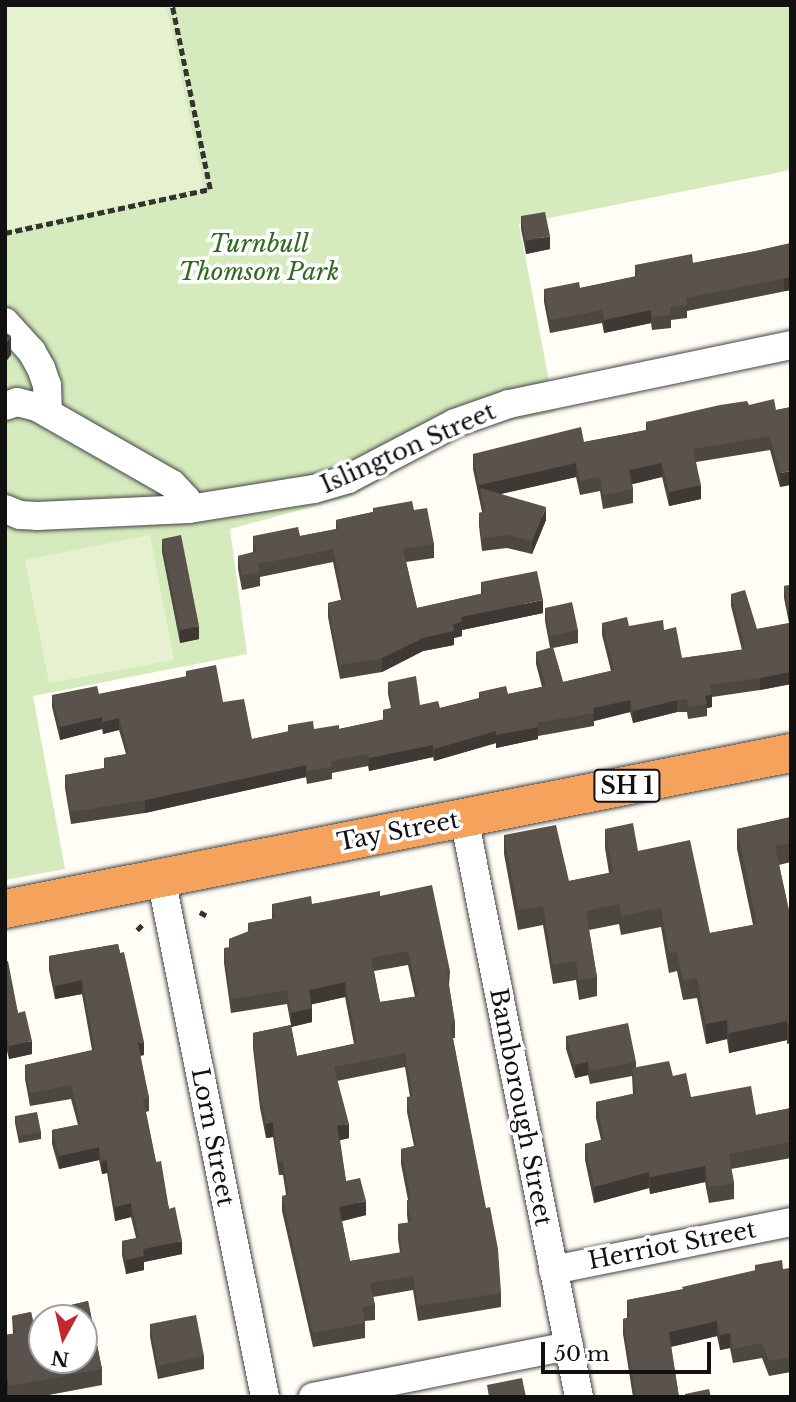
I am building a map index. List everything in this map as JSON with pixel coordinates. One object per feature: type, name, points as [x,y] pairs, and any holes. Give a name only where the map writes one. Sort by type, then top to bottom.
[{"type":"highway","name":"Tay Street","points":[[5,909],[791,753]]},
{"type":"street","points":[[5,322],[32,352],[41,368],[47,385],[48,413]]},
{"type":"street","name":"Islington Street","points":[[5,509],[20,515],[37,516],[188,509],[331,485],[365,471],[455,423],[509,404],[791,345]]},
{"type":"street","points":[[5,406],[24,402],[48,413],[172,484],[186,499],[188,509]]},
{"type":"street","points":[[5,522],[37,516]]},
{"type":"street","name":"Bamborough Street","points":[[464,818],[579,1397]]},
{"type":"street","name":"Lorn Street","points":[[161,878],[265,1397]]},
{"type":"street","name":"Herriot Street","points":[[554,1270],[791,1222]]},
{"type":"street","points":[[313,1397],[569,1346]]},
{"type":"path","points":[[5,233],[210,189],[172,5]]},
{"type":"path","points":[[200,912],[209,917]]},
{"type":"path","points":[[137,930],[142,925]]},
{"type":"green space","name":"Turnbull Thomson Park","points":[[5,5],[791,5],[791,170],[519,224],[555,412],[471,429],[352,496],[230,529],[247,654],[33,696],[65,869],[5,880]]},
{"type":"green space","points":[[5,5],[166,5],[204,188],[5,230]]},
{"type":"green space","points":[[150,535],[174,660],[49,683],[25,560]]},
{"type":"building","points":[[545,212],[550,236],[526,241],[521,216]]},
{"type":"building","points":[[791,243],[791,277],[686,298],[687,305],[670,307],[671,315],[652,317],[651,310],[604,320],[602,310],[550,320],[544,289],[579,282],[580,288],[636,276],[635,265],[692,254],[693,263]]},
{"type":"building","points":[[5,332],[11,336],[5,344]]},
{"type":"building","points":[[774,399],[776,410],[791,407],[791,471],[780,473],[770,436],[693,449],[701,485],[669,492],[662,463],[629,470],[633,489],[603,495],[600,477],[580,481],[576,463],[479,485],[473,454],[581,427],[584,442],[648,430],[646,422],[720,405],[747,401],[749,405]]},
{"type":"building","points":[[480,488],[546,507],[532,541],[507,535],[482,538],[479,513],[485,512]]},
{"type":"building","points":[[412,501],[414,510],[427,508],[434,544],[403,549],[417,608],[484,593],[481,582],[537,571],[543,600],[461,617],[462,622],[453,624],[454,631],[423,638],[382,658],[340,665],[328,603],[344,599],[333,549],[258,564],[260,572],[242,576],[238,556],[256,552],[253,536],[298,527],[300,536],[338,529],[336,520],[373,512],[373,508]]},
{"type":"building","points":[[181,535],[199,626],[180,630],[162,539]]},
{"type":"building","points":[[791,585],[791,621],[784,586]]},
{"type":"building","points":[[745,590],[757,629],[791,623],[791,672],[710,685],[712,694],[705,696],[707,704],[688,707],[687,699],[633,711],[630,700],[593,708],[594,713],[537,723],[538,727],[496,735],[496,731],[434,749],[433,745],[369,758],[368,754],[331,761],[332,767],[307,771],[306,765],[145,800],[71,812],[65,775],[105,768],[104,758],[129,754],[119,718],[103,722],[102,717],[60,727],[52,695],[97,686],[99,694],[187,676],[186,671],[216,665],[223,702],[244,699],[252,739],[289,731],[288,725],[313,721],[314,729],[339,725],[339,729],[385,719],[383,710],[393,708],[388,682],[416,676],[420,705],[438,701],[440,708],[481,698],[479,692],[506,686],[508,694],[546,686],[536,652],[553,647],[563,682],[614,670],[602,623],[627,617],[629,626],[663,620],[664,630],[676,627],[682,658],[745,649],[731,594]]},
{"type":"building","points":[[572,602],[578,630],[550,636],[545,608]]},
{"type":"building","points":[[791,817],[791,843],[775,846],[791,920],[791,1024],[787,1024],[787,1021],[729,1033],[727,1020],[706,1024],[697,978],[683,981],[677,952],[669,953],[661,908],[621,916],[619,904],[586,911],[597,977],[579,980],[576,961],[553,965],[543,906],[518,910],[504,835],[556,825],[569,881],[613,872],[605,829],[633,823],[638,851],[690,840],[710,933],[757,924],[737,829]]},
{"type":"building","points":[[432,885],[450,971],[447,972],[455,1023],[450,1024],[486,1208],[490,1207],[498,1249],[501,1293],[418,1306],[413,1276],[370,1283],[375,1305],[362,1307],[365,1323],[313,1333],[282,1196],[289,1195],[283,1161],[279,1161],[273,1122],[266,1124],[260,1094],[253,1033],[291,1025],[297,1056],[357,1043],[345,982],[309,990],[312,1008],[291,1013],[287,990],[231,999],[224,948],[230,947],[229,939],[249,931],[248,923],[275,918],[272,904],[311,896],[312,904],[380,891],[380,896]],"holes":[[[408,951],[418,996],[380,1002],[371,958]],[[405,1053],[413,1096],[407,1097],[416,1146],[401,1149],[411,1200],[407,1200],[411,1222],[398,1224],[402,1252],[350,1261],[339,1207],[366,1201],[360,1178],[346,1181],[337,1126],[349,1124],[334,1067]]]},
{"type":"building","points":[[118,944],[120,953],[124,952],[144,1042],[138,1043],[149,1098],[143,1099],[156,1162],[161,1161],[169,1209],[175,1207],[182,1241],[143,1249],[144,1256],[126,1260],[122,1241],[139,1238],[131,1203],[115,1207],[107,1160],[102,1161],[99,1147],[59,1156],[52,1130],[81,1124],[71,1085],[30,1093],[25,1065],[95,1050],[82,980],[55,986],[49,956]]},
{"type":"building","points":[[8,961],[18,1013],[25,1011],[32,1041],[9,1046],[5,1030],[5,962]]},
{"type":"building","points":[[628,1023],[636,1062],[590,1071],[588,1062],[575,1065],[566,1036]]},
{"type":"building","points":[[669,1061],[673,1076],[686,1073],[691,1097],[751,1086],[756,1115],[791,1108],[791,1142],[729,1154],[734,1183],[709,1187],[705,1166],[650,1177],[649,1172],[594,1187],[585,1144],[604,1139],[596,1102],[636,1093],[632,1068]]},
{"type":"building","points":[[37,1112],[41,1132],[19,1136],[15,1116]]},
{"type":"building","points":[[782,1260],[783,1269],[790,1268],[791,1273],[791,1357],[769,1361],[762,1343],[733,1349],[730,1333],[720,1335],[717,1321],[669,1332],[679,1397],[636,1397],[623,1319],[630,1317],[627,1300],[683,1289],[682,1287],[756,1270],[755,1265]]},
{"type":"building","points":[[28,1313],[28,1374],[75,1374],[9,1386],[8,1379],[5,1380],[5,1335],[16,1333],[12,1316]]},
{"type":"building","points":[[196,1315],[204,1356],[158,1366],[150,1324]]},
{"type":"building","points":[[98,1350],[102,1369],[98,1370]]},
{"type":"building","points":[[522,1378],[526,1397],[489,1397],[487,1385]]},
{"type":"building","points":[[709,1389],[711,1397],[685,1397],[685,1394]]}]
